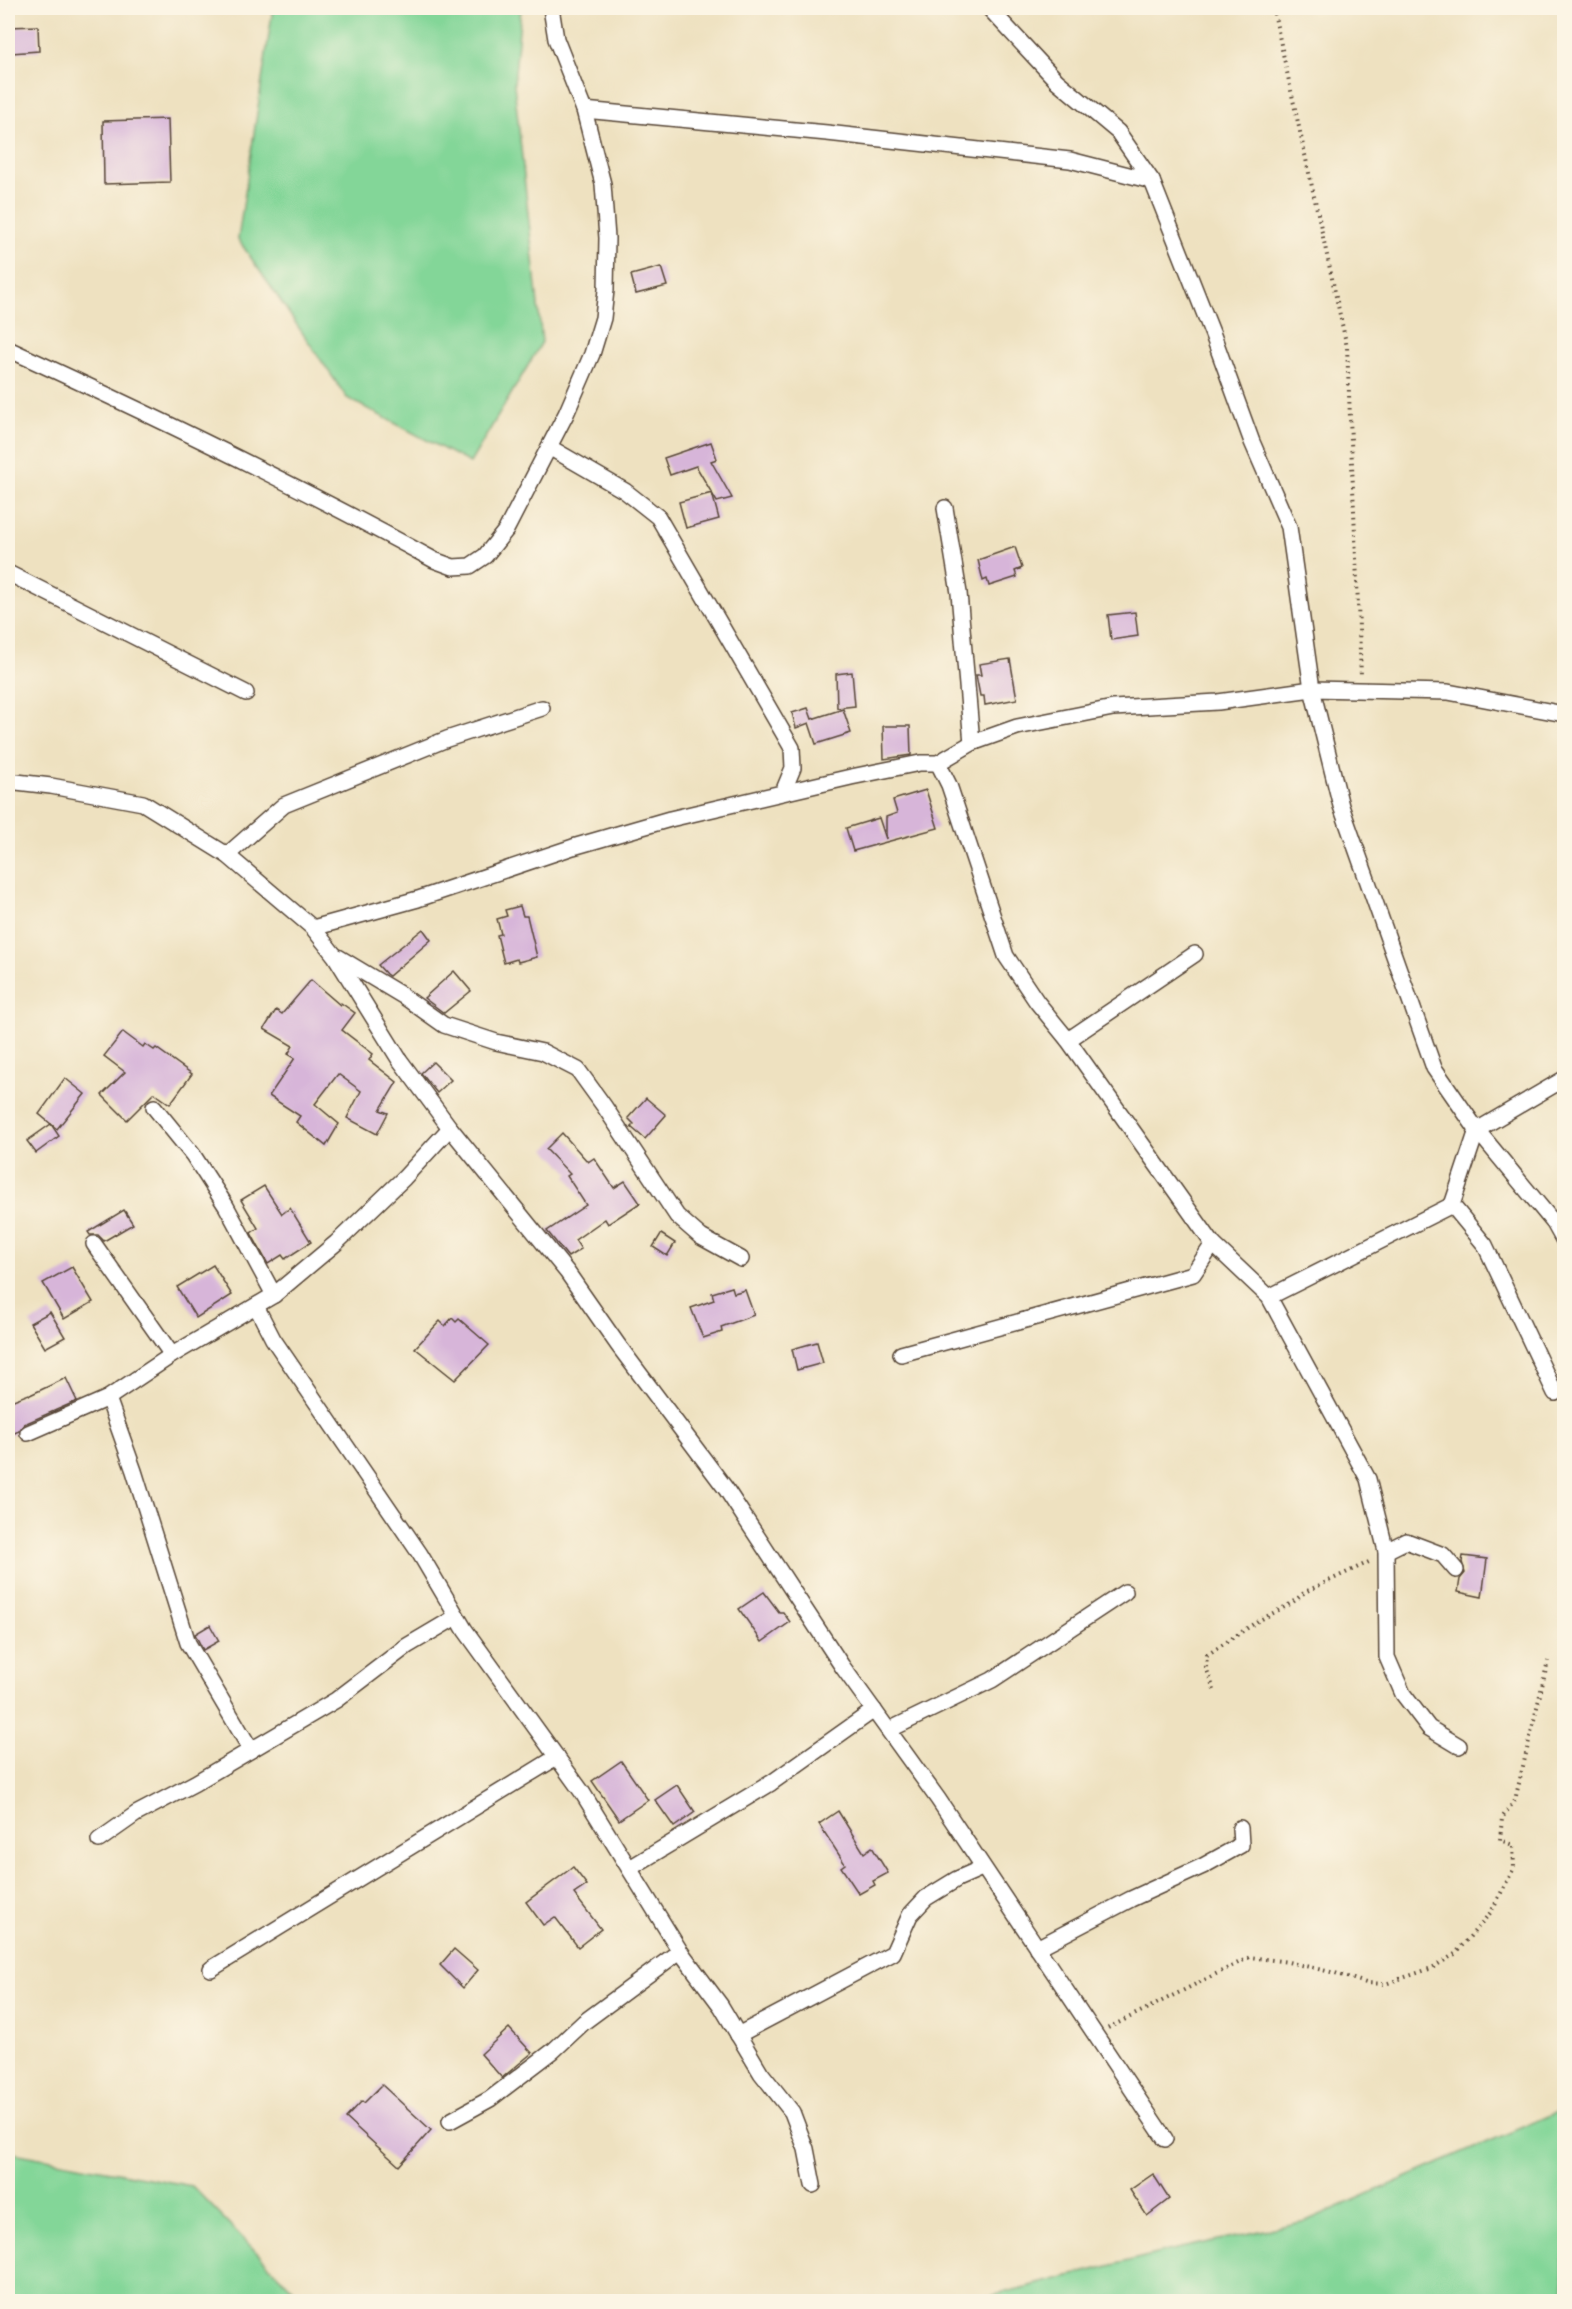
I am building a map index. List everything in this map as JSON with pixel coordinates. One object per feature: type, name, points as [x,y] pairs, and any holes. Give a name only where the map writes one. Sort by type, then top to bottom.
[{"type":"street","points":[[8,349],[260,469],[434,560],[453,567],[470,566],[485,556],[506,530],[566,414],[592,354],[603,318],[607,237],[603,184],[584,110],[556,39],[551,8]]},
{"type":"street","points":[[988,8],[1057,81],[1118,132],[1152,181],[1213,335],[1251,442],[1289,527],[1312,689],[1341,806],[1434,1068],[1477,1130],[1554,1223],[1564,1241]]},
{"type":"street","points":[[584,110],[827,133],[1071,160],[1152,181]]},
{"type":"street","points":[[549,447],[625,491],[658,517],[792,748],[794,768],[783,792]]},
{"type":"street","points":[[945,508],[959,593],[972,743]]},
{"type":"street","points":[[8,573],[246,693]]},
{"type":"street","points":[[313,928],[418,899],[573,847],[670,819],[920,763],[938,763],[972,743],[1017,727],[1113,708],[1218,702],[1312,689],[1448,692],[1564,714]]},
{"type":"street","points":[[227,855],[284,805],[447,740],[543,708]]},
{"type":"street","points":[[938,763],[949,785],[1006,956],[1213,1244],[1269,1298],[1368,1479],[1386,1551],[1387,1657],[1403,1694],[1429,1728],[1460,1746]]},
{"type":"street","points":[[8,781],[51,786],[143,803],[227,855],[313,928],[336,956],[399,1059],[450,1128],[567,1272],[618,1345],[726,1489],[842,1666],[889,1730],[1166,2139]]},
{"type":"street","points":[[1068,1040],[1195,954]]},
{"type":"street","points":[[336,956],[403,996],[444,1025],[496,1042],[543,1052],[578,1070],[677,1216],[701,1237],[741,1258]]},
{"type":"street","points":[[1269,1298],[1452,1205],[1477,1130],[1564,1079]]},
{"type":"street","points":[[154,1107],[193,1155],[226,1206],[274,1295]]},
{"type":"street","points":[[28,1433],[108,1398],[172,1355],[274,1295],[336,1243],[404,1178],[450,1128]]},
{"type":"street","points":[[1452,1205],[1485,1245],[1555,1393]]},
{"type":"street","points":[[94,1244],[172,1355]]},
{"type":"street","points":[[901,1354],[1193,1275],[1213,1244]]},
{"type":"street","points":[[256,1306],[273,1339],[420,1554],[456,1617],[582,1792],[680,1951],[721,2006],[761,2073],[792,2112],[806,2149],[813,2185]]},
{"type":"street","points":[[108,1398],[138,1481],[188,1643],[251,1750]]},
{"type":"street","points":[[1386,1551],[1406,1541],[1443,1555],[1456,1570]]},
{"type":"street","points":[[889,1730],[992,1680],[1125,1592]]},
{"type":"street","points":[[99,1840],[136,1814],[195,1783],[336,1700],[363,1682],[407,1646],[456,1617]]},
{"type":"street","points":[[630,1868],[771,1783],[874,1710]]},
{"type":"street","points":[[210,1969],[557,1757]]},
{"type":"street","points":[[1037,1948],[1241,1845],[1240,1828]]},
{"type":"street","points":[[738,2035],[893,1953],[910,1915],[926,1899],[957,1879],[982,1868]]},
{"type":"street","points":[[450,2121],[490,2099],[552,2051],[584,2022],[680,1951]]},
{"type":"path","points":[[1273,8],[1347,347],[1362,690]]},
{"type":"path","points":[[1214,1690],[1206,1667],[1207,1655],[1258,1621],[1293,1603],[1305,1592],[1357,1569],[1386,1551]]},
{"type":"path","points":[[1094,2035],[1250,1957],[1288,1962],[1366,1983],[1385,1984],[1432,1968],[1455,1954],[1491,1912],[1514,1868],[1513,1845],[1500,1840],[1502,1818],[1515,1800],[1548,1661]]},
{"type":"green space","points":[[273,8],[521,8],[514,84],[542,342],[470,463],[347,398],[238,239]]},
{"type":"green space","points":[[1564,2109],[1564,2301],[971,2301],[1168,2251],[1306,2221]]},
{"type":"green space","points":[[8,2152],[192,2186],[304,2301],[8,2301]]},
{"type":"building","points":[[38,26],[39,51],[11,53],[9,27]]},
{"type":"building","points":[[168,119],[170,182],[104,184],[103,121]]},
{"type":"building","points":[[661,267],[667,286],[636,294],[631,275]]},
{"type":"building","points":[[711,442],[717,459],[711,461],[732,498],[717,502],[696,466],[670,475],[664,458]]},
{"type":"building","points":[[712,493],[719,519],[686,528],[679,502]]},
{"type":"building","points":[[1015,547],[1022,568],[1015,571],[1017,577],[989,586],[987,579],[983,581],[978,560]]},
{"type":"building","points":[[1135,612],[1138,636],[1111,640],[1108,615]]},
{"type":"building","points":[[1010,659],[1017,699],[985,705],[984,696],[980,696],[976,675],[981,675],[979,664]]},
{"type":"building","points":[[852,672],[855,706],[837,708],[836,674]]},
{"type":"building","points":[[808,708],[812,719],[843,709],[851,733],[816,744],[809,723],[796,728],[792,713]]},
{"type":"building","points":[[883,726],[910,726],[911,755],[884,759]]},
{"type":"building","points":[[926,790],[938,828],[853,851],[846,828],[879,818],[886,839],[886,817],[897,813],[893,800]]},
{"type":"building","points":[[520,906],[523,916],[527,916],[537,957],[504,963],[497,935],[501,934],[497,919],[507,916],[505,910]]},
{"type":"building","points":[[423,929],[431,940],[389,976],[386,974],[378,965]]},
{"type":"building","points":[[454,971],[471,991],[444,1013],[424,998]]},
{"type":"building","points":[[311,980],[340,1005],[341,1003],[355,1013],[342,1030],[373,1054],[369,1060],[397,1082],[380,1110],[388,1113],[377,1134],[347,1118],[361,1091],[338,1074],[315,1104],[339,1124],[326,1146],[296,1122],[300,1116],[269,1096],[295,1058],[288,1054],[293,1046],[264,1029],[276,1010],[282,1014]]},
{"type":"building","points":[[123,1032],[143,1047],[145,1044],[154,1050],[156,1048],[192,1074],[170,1104],[154,1093],[127,1120],[102,1095],[125,1072],[104,1056]]},
{"type":"building","points":[[433,1062],[451,1080],[437,1093],[421,1073]]},
{"type":"building","points":[[65,1078],[85,1094],[57,1129],[39,1114]]},
{"type":"building","points":[[646,1098],[666,1115],[645,1139],[631,1127],[634,1124],[628,1118]]},
{"type":"building","points":[[51,1124],[59,1136],[36,1153],[27,1141]]},
{"type":"building","points":[[562,1133],[588,1162],[594,1158],[614,1188],[625,1181],[640,1203],[608,1224],[605,1219],[575,1240],[581,1249],[568,1257],[547,1231],[586,1205],[567,1176],[570,1174],[546,1149]]},
{"type":"building","points":[[264,1186],[282,1214],[290,1208],[311,1242],[285,1259],[282,1255],[268,1264],[251,1233],[258,1228],[241,1200]]},
{"type":"building","points":[[124,1210],[133,1224],[104,1241],[98,1235],[90,1235],[88,1232]]},
{"type":"building","points":[[661,1234],[675,1243],[667,1256],[653,1247]]},
{"type":"building","points":[[213,1265],[232,1295],[196,1318],[177,1287]]},
{"type":"building","points":[[72,1267],[93,1302],[64,1319],[43,1283]]},
{"type":"building","points":[[732,1287],[734,1293],[745,1290],[754,1315],[721,1327],[722,1332],[703,1338],[691,1308],[714,1300],[712,1293]]},
{"type":"building","points":[[50,1312],[65,1337],[45,1348],[30,1323]]},
{"type":"building","points":[[452,1318],[456,1322],[459,1319],[489,1345],[455,1380],[415,1348],[440,1321],[445,1326]]},
{"type":"building","points":[[817,1342],[823,1363],[797,1370],[792,1349]]},
{"type":"building","points":[[66,1378],[77,1401],[24,1424],[19,1431],[8,1436],[8,1402],[30,1395]]},
{"type":"building","points":[[1463,1556],[1487,1559],[1482,1597],[1458,1592],[1460,1579],[1465,1573]]},
{"type":"building","points":[[764,1592],[790,1622],[762,1642],[739,1609]]},
{"type":"building","points":[[210,1625],[219,1641],[203,1650],[195,1634]]},
{"type":"building","points":[[621,1761],[648,1800],[619,1820],[592,1781]]},
{"type":"building","points":[[677,1785],[695,1812],[674,1827],[655,1800]]},
{"type":"building","points":[[838,1811],[864,1853],[872,1847],[888,1873],[873,1881],[875,1885],[859,1894],[841,1867],[845,1864],[819,1824]]},
{"type":"building","points":[[573,1867],[587,1885],[574,1894],[601,1929],[578,1947],[555,1917],[543,1925],[526,1902]]},
{"type":"building","points":[[454,1949],[478,1970],[463,1988],[440,1965]]},
{"type":"building","points":[[509,2028],[532,2053],[502,2078],[481,2054]]},
{"type":"building","points":[[382,2085],[431,2130],[399,2166],[346,2118]]},
{"type":"building","points":[[1153,2174],[1169,2199],[1147,2216],[1130,2190]]}]
